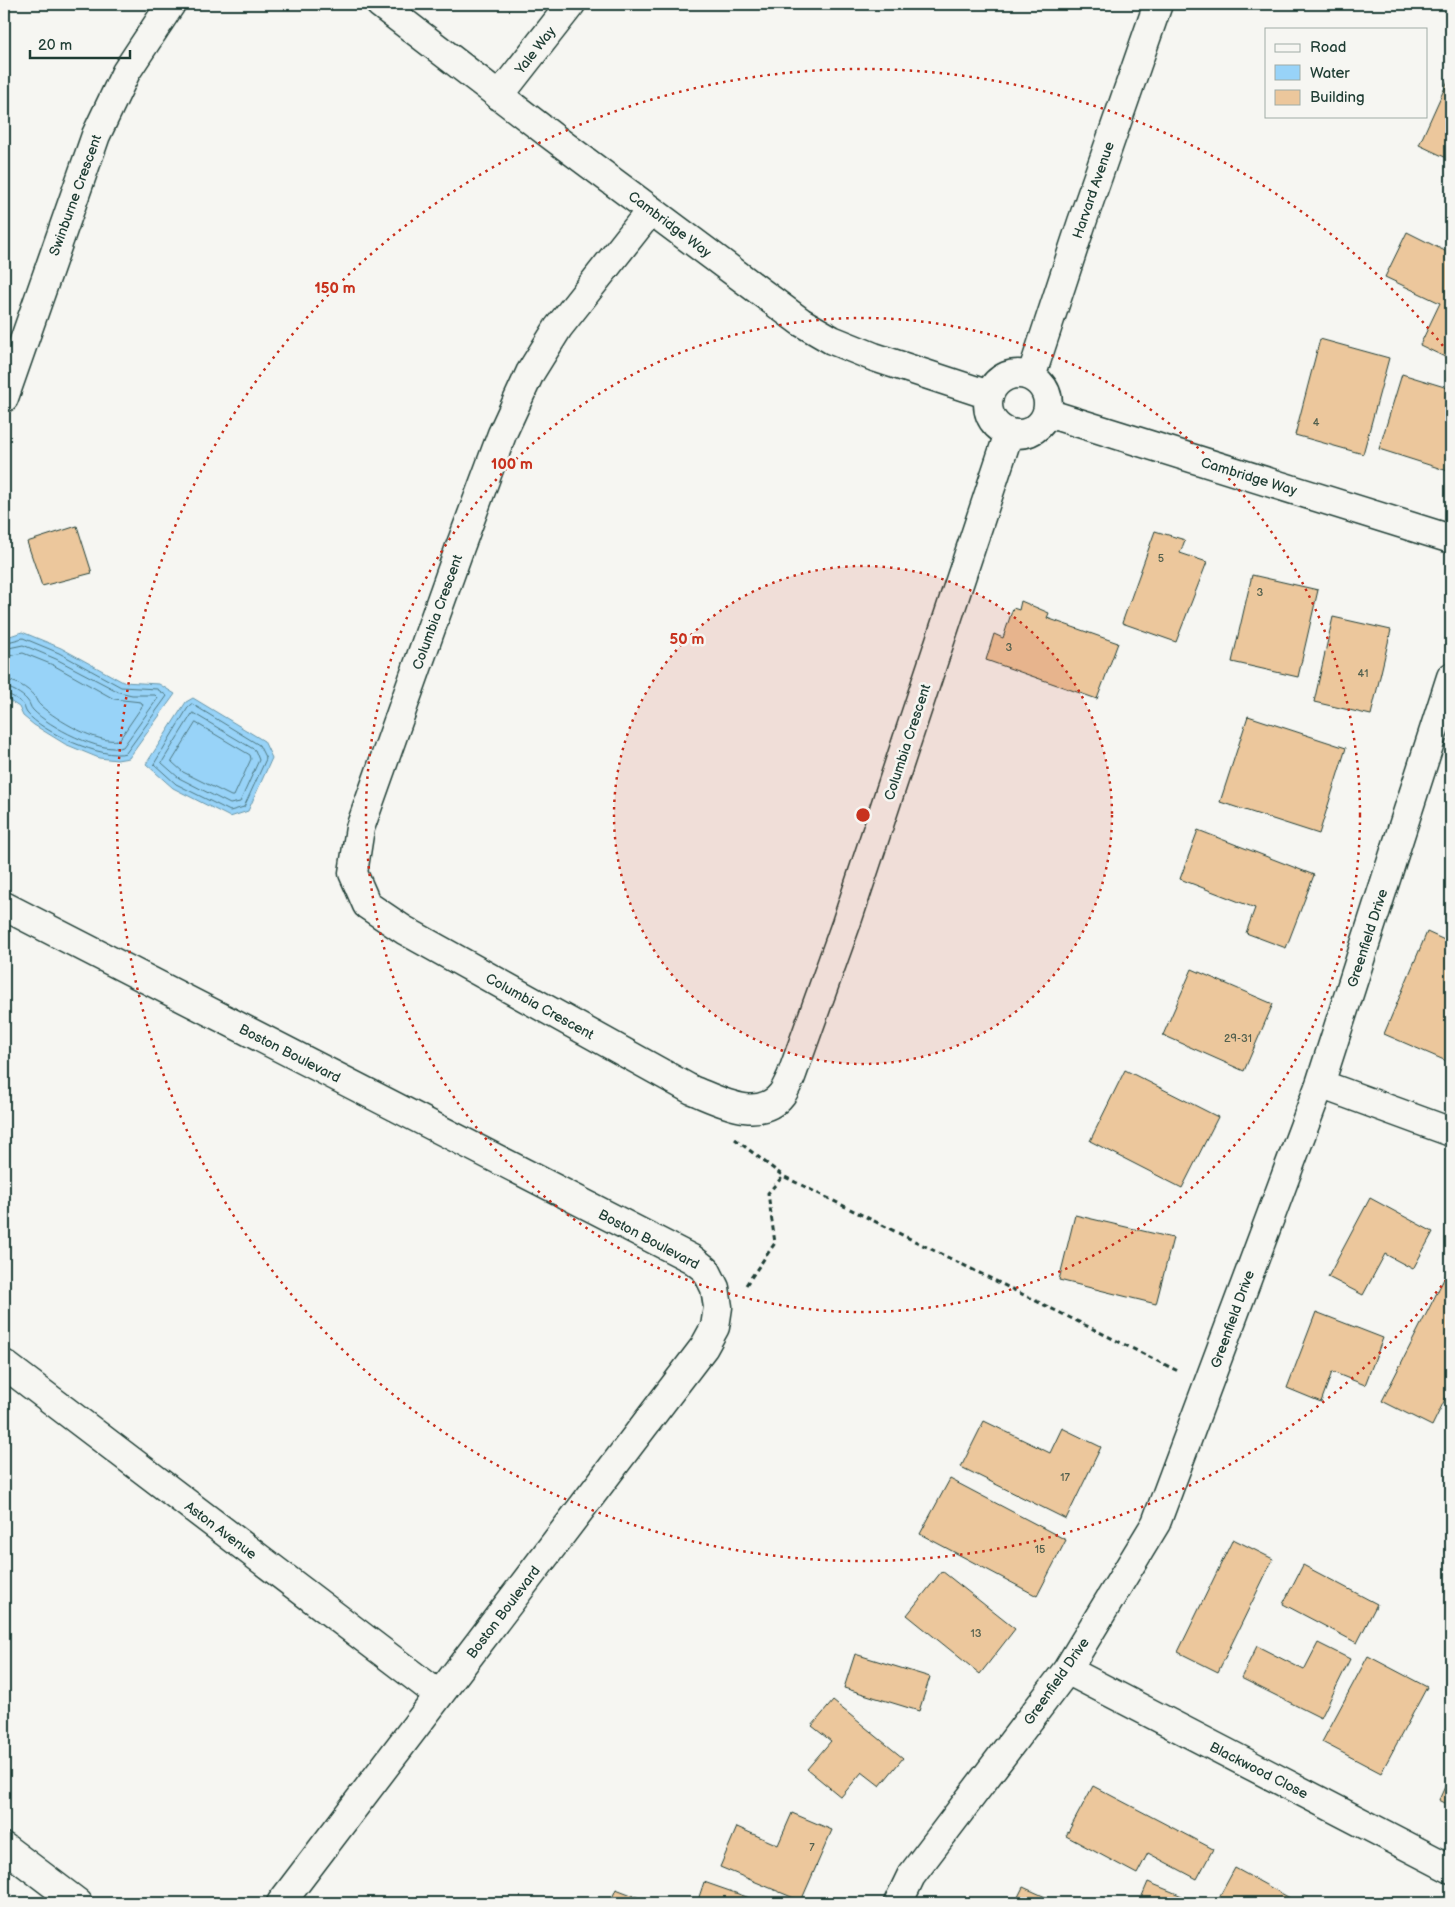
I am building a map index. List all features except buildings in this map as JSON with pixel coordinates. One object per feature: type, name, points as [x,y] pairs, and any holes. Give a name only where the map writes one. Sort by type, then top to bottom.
[{"type":"street","name":"Swinburne Crescent","points":[[4,398],[96,135],[126,72],[171,4]]},
{"type":"street","name":"Cambridge Way","points":[[380,4],[499,96],[801,322],[832,340],[874,357],[989,395]]},
{"type":"street","name":"Yale Way","points":[[499,96],[571,4]]},
{"type":"street","name":"Harvard Avenue","points":[[1032,377],[1082,222],[1158,4]]},
{"type":"street","name":"Columbia Crescent","points":[[652,210],[558,328],[530,372],[502,434],[360,828],[353,873],[368,905],[404,930],[692,1090],[741,1109],[766,1106],[781,1095],[791,1077],[846,924],[1009,433]]},
{"type":"street","points":[[1010,374],[1032,377],[1040,383],[1046,392],[1049,402],[1047,413],[1037,428],[1028,433],[1009,433],[1001,429],[989,414],[989,395],[993,386],[1001,378],[1010,374]]},
{"type":"street","name":"Cambridge Way","points":[[1047,413],[1451,539]]},
{"type":"street","name":"Greenfield Drive","points":[[898,1903],[911,1876],[1067,1670],[1156,1523],[1320,1084],[1451,677]]},
{"type":"street","name":"Boston Boulevard","points":[[4,906],[692,1259],[706,1270],[715,1288],[718,1306],[715,1327],[704,1347],[281,1903]]},
{"type":"street","points":[[1320,1084],[1451,1132]]},
{"type":"street","name":"Aston Avenue","points":[[4,1364],[439,1695]]},
{"type":"street","name":"Blackwood Close","points":[[1067,1670],[1451,1869]]},
{"type":"street","points":[[4,1847],[78,1903]]},
{"type":"path","points":[[730,1136],[784,1176],[1208,1386]]},
{"type":"path","points":[[742,1289],[775,1243],[768,1193],[784,1176]]},
{"type":"water","points":[[22,632],[61,648],[123,682],[159,684],[175,694],[129,758],[117,760],[99,758],[65,744],[34,725],[23,716],[19,707],[4,697],[4,638]]},
{"type":"water","points":[[193,698],[264,741],[272,758],[248,811],[230,817],[173,788],[146,764],[186,702]]}]
